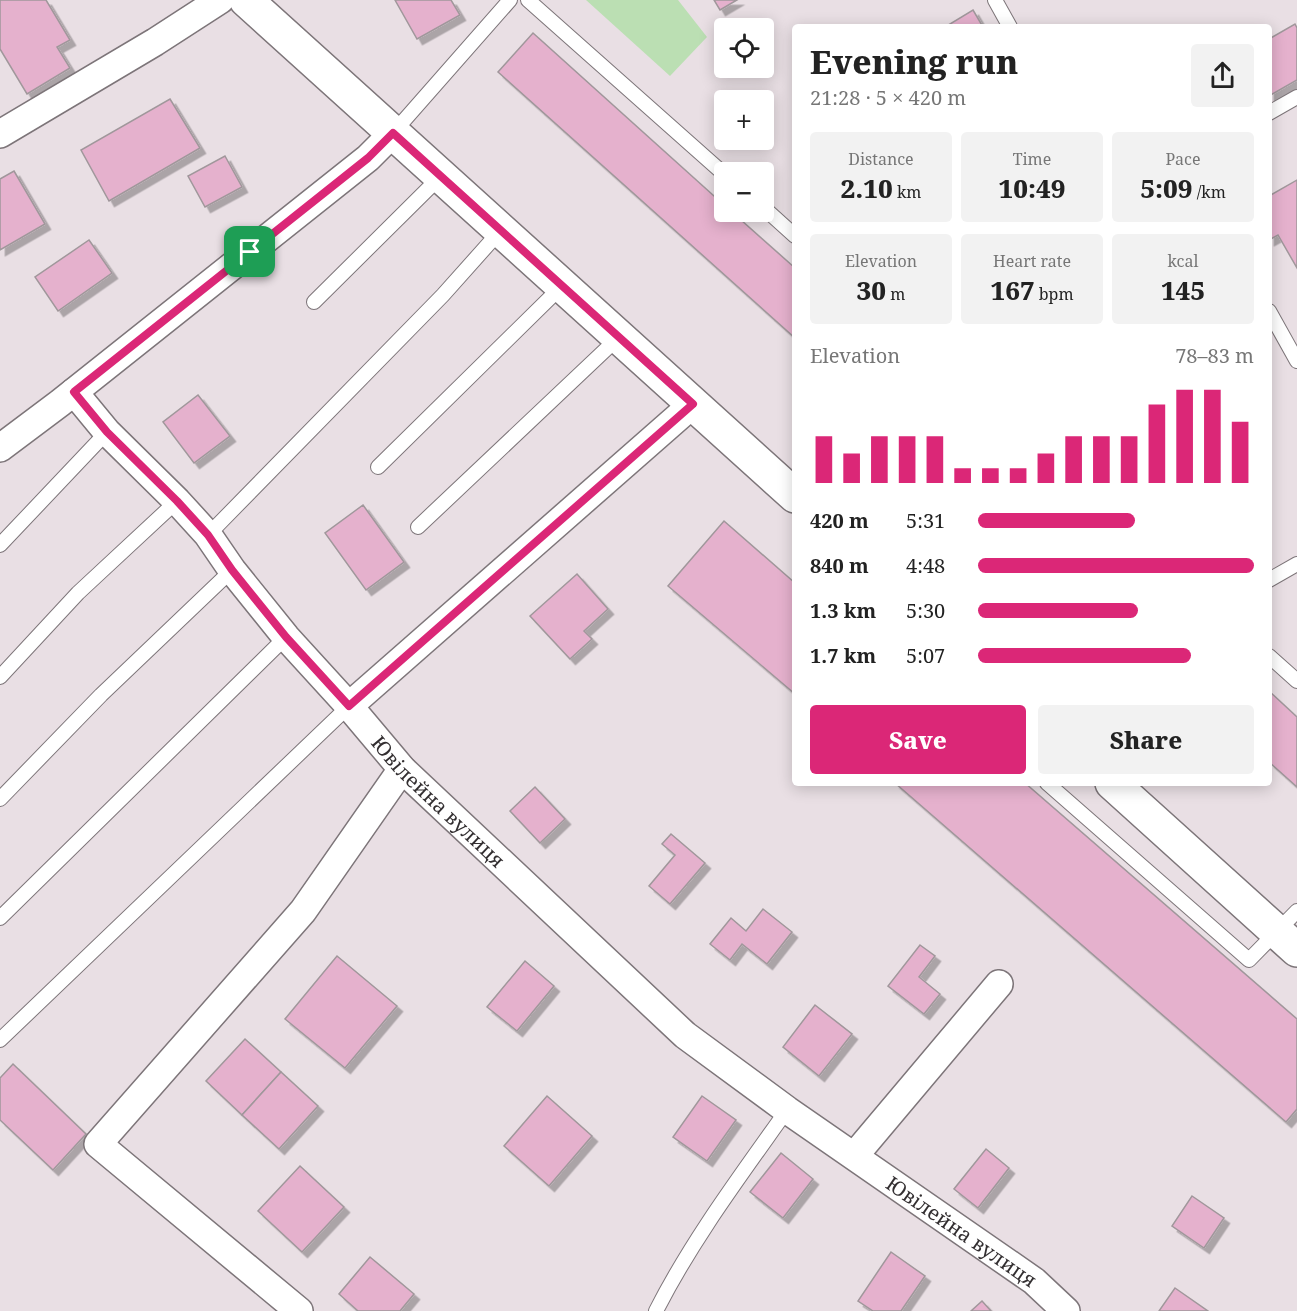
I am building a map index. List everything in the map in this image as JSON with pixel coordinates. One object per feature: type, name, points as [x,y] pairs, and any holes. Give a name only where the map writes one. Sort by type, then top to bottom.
[{"type":"street","points":[[0,134],[155,42],[220,0]]},
{"type":"street","points":[[246,0],[792,493]]},
{"type":"street","points":[[0,448],[74,392],[368,158],[393,133]]},
{"type":"street","name":"Ювілейна вулиця","points":[[74,392],[107,432],[208,535],[232,570],[286,637],[402,769],[686,1035],[787,1110],[1034,1281],[1066,1311]]},
{"type":"street","points":[[349,706],[693,404]]},
{"type":"street","points":[[299,1311],[98,1144],[303,911],[402,769]]},
{"type":"street","points":[[1116,786],[1290,931]]},
{"type":"street","points":[[855,1155],[999,984]]},
{"type":"lane","points":[[393,133],[510,0]]},
{"type":"lane","points":[[528,0],[714,165]]},
{"type":"lane","points":[[994,0],[1008,24]]},
{"type":"lane","points":[[1272,111],[1297,97]]},
{"type":"lane","points":[[314,302],[441,176]]},
{"type":"lane","points":[[774,217],[792,233]]},
{"type":"lane","points":[[208,535],[443,295],[501,230]]},
{"type":"lane","points":[[378,467],[562,286]]},
{"type":"lane","points":[[1272,316],[1297,361]]},
{"type":"lane","points":[[418,527],[619,337]]},
{"type":"lane","points":[[0,545],[107,432]]},
{"type":"lane","points":[[0,677],[78,593],[177,501]]},
{"type":"lane","points":[[1272,578],[1297,564]]},
{"type":"lane","points":[[0,800],[101,695],[232,570]]},
{"type":"lane","points":[[0,918],[286,637]]},
{"type":"lane","points":[[1272,659],[1297,681]]},
{"type":"lane","points":[[0,1040],[349,706]]},
{"type":"lane","points":[[1050,786],[1249,960],[1290,931]]},
{"type":"lane","points":[[656,1311],[712,1216],[787,1110]]},
{"type":"green space","points":[[586,0],[678,0],[707,37],[670,76]]},
{"type":"building","points":[[0,0],[46,0],[70,40],[57,47],[70,68],[27,94],[0,49]]},
{"type":"building","points":[[395,0],[451,0],[460,15],[417,39]]},
{"type":"building","points":[[714,0],[737,0],[720,10]]},
{"type":"building","points":[[973,10],[981,24],[950,24]]},
{"type":"building","points":[[1295,24],[1297,28],[1297,80],[1272,94],[1272,37]]},
{"type":"building","points":[[533,33],[714,196],[714,222],[743,222],[792,265],[792,335],[498,72]]},
{"type":"building","points":[[170,99],[200,148],[109,201],[81,150]]},
{"type":"building","points":[[225,156],[242,187],[205,207],[188,176]]},
{"type":"building","points":[[14,171],[45,224],[0,250],[0,179]]},
{"type":"building","points":[[1297,180],[1297,268],[1278,235],[1272,238],[1272,194]]},
{"type":"building","points":[[89,240],[112,273],[58,311],[35,277]]},
{"type":"building","points":[[198,395],[230,436],[194,463],[163,422]]},
{"type":"building","points":[[363,505],[404,562],[366,590],[325,533]]},
{"type":"building","points":[[724,521],[792,580],[792,691],[668,586]]},
{"type":"building","points":[[577,574],[608,609],[584,631],[592,639],[570,659],[530,616]]},
{"type":"building","points":[[1272,694],[1297,717],[1297,787],[1272,765]]},
{"type":"building","points":[[898,786],[1028,786],[1297,1019],[1297,1109],[1286,1122]]},
{"type":"building","points":[[535,787],[565,819],[540,843],[510,811]]},
{"type":"building","points":[[671,834],[705,863],[670,904],[649,886],[675,855],[662,844]]},
{"type":"building","points":[[763,909],[792,932],[767,964],[742,944],[730,960],[710,944],[731,918],[746,931]]},
{"type":"building","points":[[920,945],[935,956],[919,977],[940,994],[924,1014],[888,986]]},
{"type":"building","points":[[337,956],[397,1006],[345,1068],[285,1019]]},
{"type":"building","points":[[525,961],[554,986],[517,1031],[487,1007]]},
{"type":"building","points":[[815,1005],[852,1034],[819,1076],[783,1047]]},
{"type":"building","points":[[245,1039],[281,1072],[242,1115],[206,1081]]},
{"type":"building","points":[[13,1064],[86,1134],[53,1170],[0,1120],[0,1078]]},
{"type":"building","points":[[281,1072],[318,1106],[279,1149],[242,1115]]},
{"type":"building","points":[[547,1096],[592,1136],[549,1186],[504,1146]]},
{"type":"building","points":[[702,1096],[736,1120],[707,1161],[673,1137]]},
{"type":"building","points":[[986,1149],[1009,1168],[978,1208],[954,1189]]},
{"type":"building","points":[[781,1153],[813,1179],[783,1218],[750,1192]]},
{"type":"building","points":[[300,1166],[344,1207],[302,1252],[258,1211]]},
{"type":"building","points":[[1192,1196],[1224,1218],[1204,1248],[1172,1226]]},
{"type":"building","points":[[891,1252],[925,1276],[901,1311],[873,1311],[858,1301]]},
{"type":"building","points":[[370,1257],[414,1294],[400,1311],[358,1311],[339,1294]]},
{"type":"building","points":[[1175,1288],[1208,1311],[1159,1311]]},
{"type":"building","points":[[982,1301],[991,1311],[971,1311]]},
{"type":"route","points":[[393,133],[693,404],[349,706],[286,637],[232,570],[208,535],[107,432],[74,392],[250,252],[368,158],[393,133]]}]
